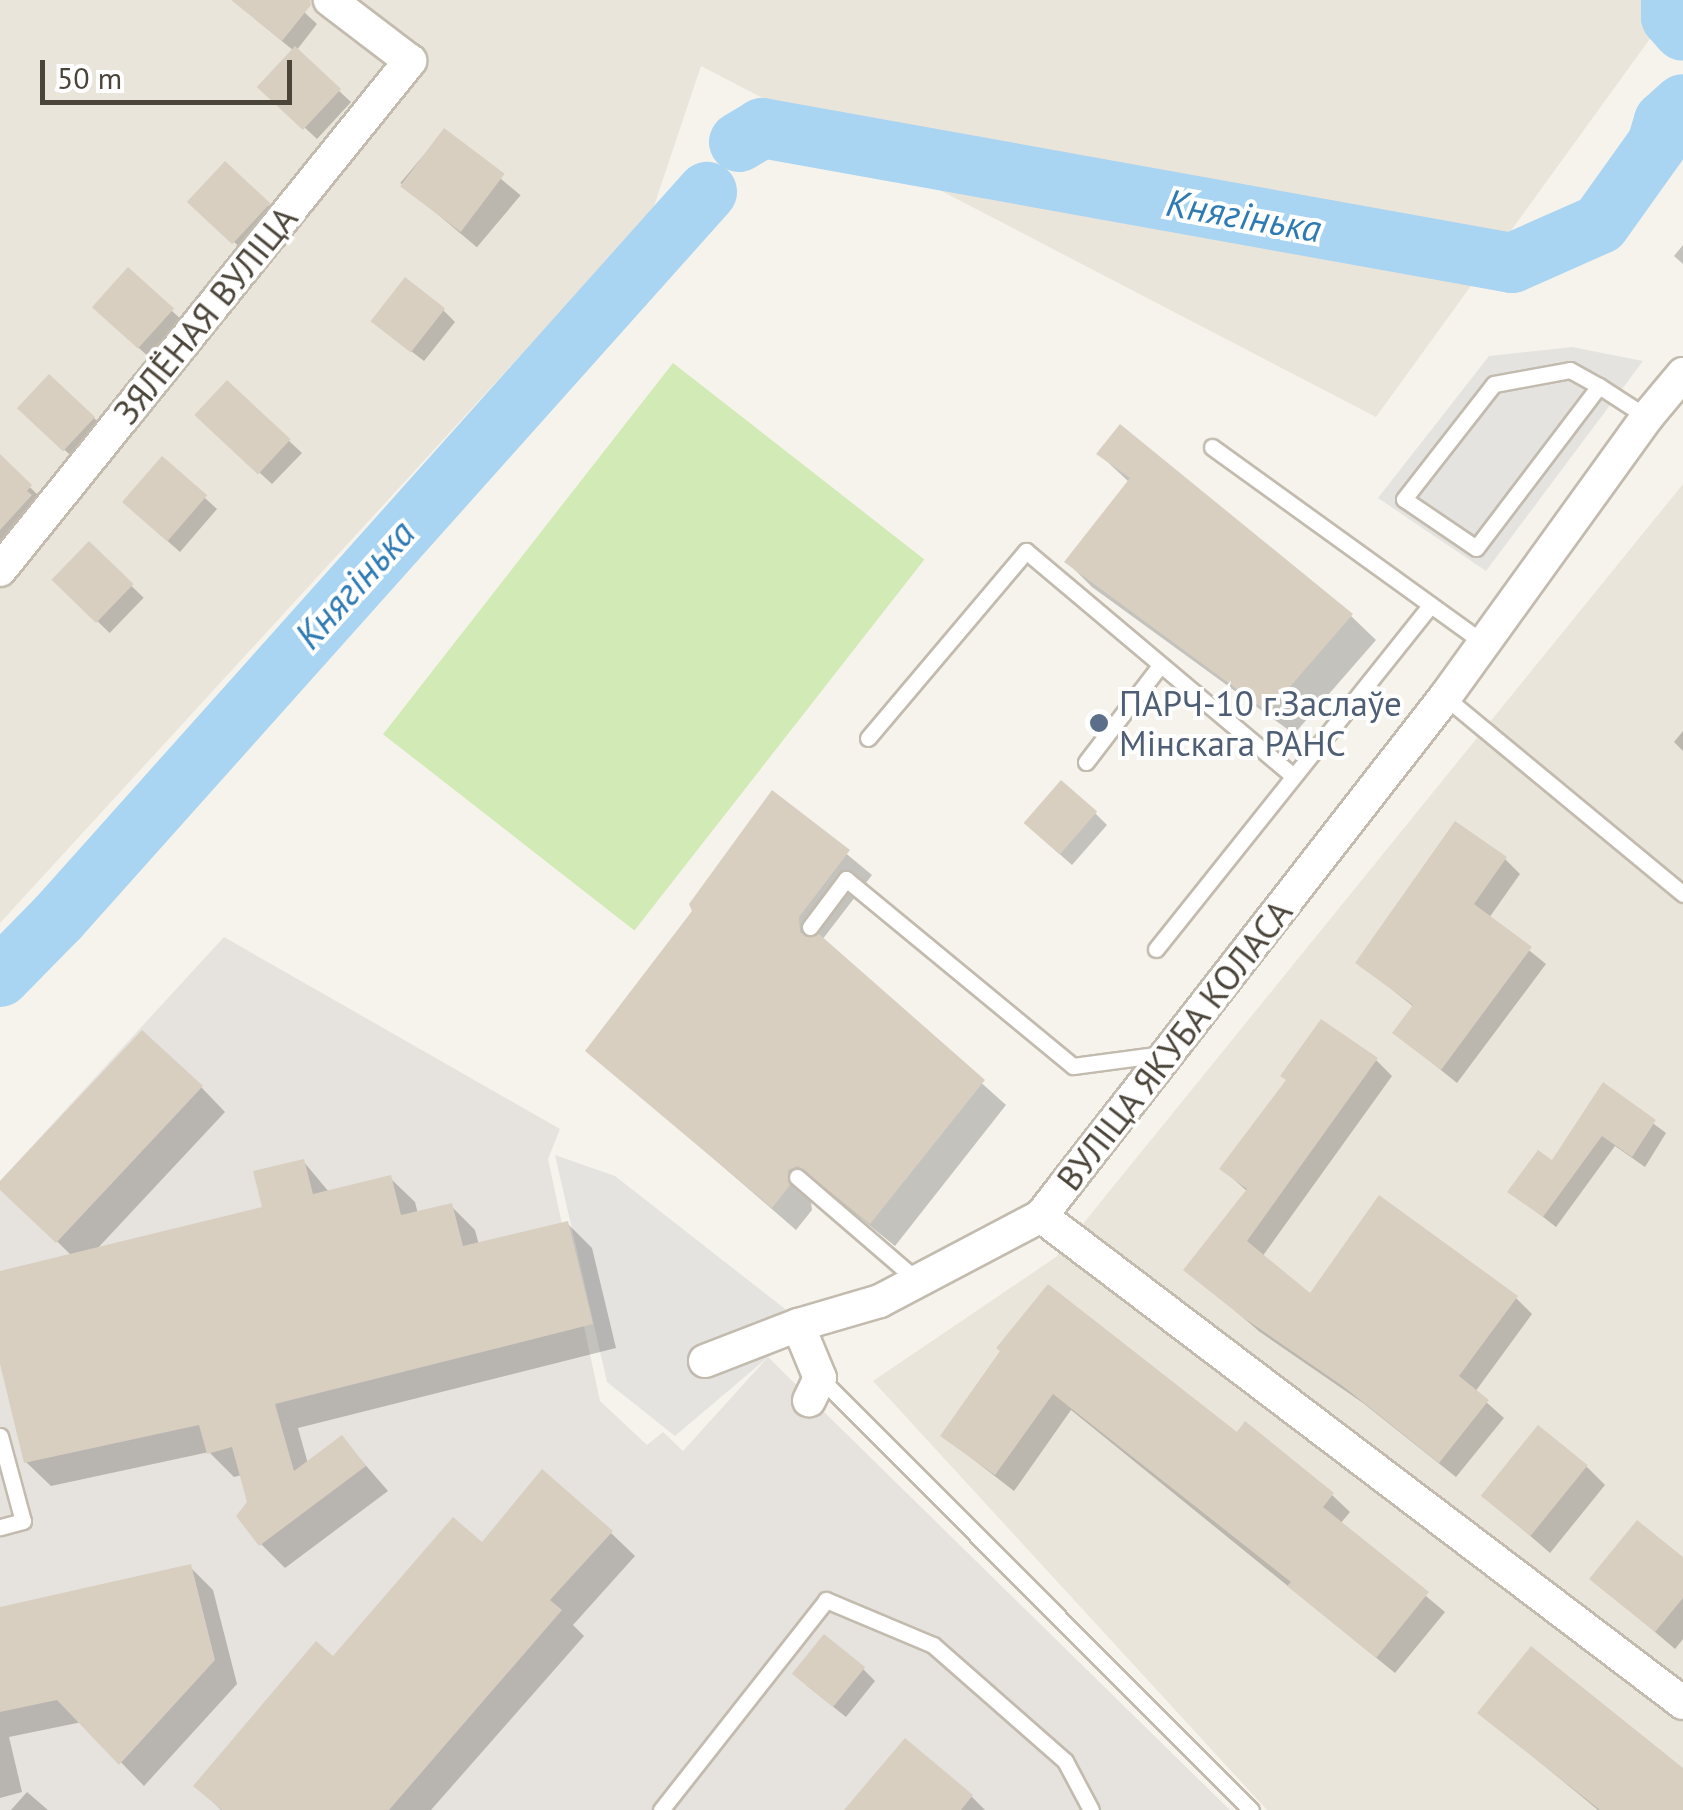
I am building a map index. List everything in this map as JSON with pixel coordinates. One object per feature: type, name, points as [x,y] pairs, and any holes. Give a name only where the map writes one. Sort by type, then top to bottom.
[{"type":"street","name":"ЗЯЛЁНАЯ ВУЛІЦА","points":[[0,570],[410,61],[330,0]]},
{"type":"street","name":"ВУЛІЦА ЯКУБА КОЛАСА","points":[[1683,374],[1647,417],[1445,697],[1041,1216],[1683,1703]]},
{"type":"street","points":[[705,1361],[880,1301],[1041,1216]]},
{"type":"street","points":[[798,1326],[815,1390]]},
{"type":"lane","points":[[1599,386],[1476,548],[1404,500],[1494,384],[1570,370],[1599,386],[1647,417]]},
{"type":"lane","points":[[1212,447],[1484,643]]},
{"type":"lane","points":[[868,738],[1026,552],[1158,667],[1293,776]]},
{"type":"lane","points":[[1156,949],[1431,605]]},
{"type":"lane","points":[[1086,762],[1158,667]]},
{"type":"lane","points":[[1445,697],[1681,886]]},
{"type":"lane","points":[[810,927],[846,879],[1073,1066],[1167,1054]]},
{"type":"lane","points":[[796,1176],[918,1281]]},
{"type":"lane","points":[[815,1390],[1250,1810]]},
{"type":"lane","points":[[0,1436],[22,1521],[0,1527]]},
{"type":"lane","points":[[661,1810],[826,1600],[933,1645],[1064,1761],[1091,1810]]},
{"type":"shaded area","points":[[0,0],[1678,0],[1376,417],[701,66],[652,212],[0,923]]},
{"type":"shaded area","points":[[1572,347],[1643,361],[1486,571],[1378,498],[1489,356]]},
{"type":"shaded area","points":[[1683,484],[1683,1810],[1267,1810],[873,1381],[1056,1257]]},
{"type":"shaded area","points":[[224,937],[560,1129],[548,1159],[600,1401],[647,1445],[663,1432],[683,1451],[768,1357],[1230,1810],[0,1810],[0,1181]]},
{"type":"shaded area","points":[[555,1155],[615,1176],[817,1334],[768,1357],[675,1436],[607,1382]]},
{"type":"green space","points":[[673,363],[924,559],[634,931],[383,734]]},
{"type":"building","points":[[231,0],[310,0],[311,5],[282,41]]},
{"type":"building","points":[[295,46],[341,89],[303,130],[257,87]]},
{"type":"building","points":[[444,128],[505,174],[461,232],[400,186]]},
{"type":"building","points":[[225,161],[270,203],[232,244],[187,202]]},
{"type":"building","points":[[128,267],[174,308],[138,349],[92,307]]},
{"type":"building","points":[[405,277],[445,308],[411,353],[371,321]]},
{"type":"building","points":[[49,374],[95,417],[63,451],[17,408]]},
{"type":"building","points":[[227,380],[291,439],[258,474],[194,415]]},
{"type":"building","points":[[1120,424],[1353,614],[1268,712],[1064,562],[1130,478],[1096,454]]},
{"type":"building","points":[[0,454],[32,485],[27,491],[32,495],[0,530]]},
{"type":"building","points":[[162,456],[207,495],[167,541],[122,502]]},
{"type":"building","points":[[89,541],[134,584],[96,623],[51,580]]},
{"type":"building","points":[[1061,780],[1097,811],[1060,855],[1024,823]]},
{"type":"building","points":[[772,790],[850,850],[799,917],[800,932],[810,938],[819,934],[985,1080],[870,1224],[798,1166],[788,1170],[790,1185],[772,1208],[585,1051],[692,911],[689,904]]},
{"type":"building","points":[[1455,821],[1507,857],[1474,904],[1532,947],[1441,1070],[1392,1033],[1413,1005],[1355,963]]},
{"type":"building","points":[[1321,1019],[1378,1058],[1247,1241],[1310,1293],[1379,1195],[1518,1296],[1459,1376],[1489,1400],[1439,1463],[1344,1387],[1241,1316],[1183,1270],[1247,1189],[1219,1169],[1286,1080],[1280,1076]]},
{"type":"building","points":[[142,1030],[203,1086],[56,1243],[0,1190],[0,1181]]},
{"type":"building","points":[[1603,1082],[1656,1120],[1632,1157],[1602,1136],[1543,1217],[1507,1192],[1538,1150],[1552,1160]]},
{"type":"building","points":[[304,1159],[313,1194],[391,1175],[401,1215],[452,1203],[463,1246],[568,1221],[593,1324],[275,1404],[294,1471],[342,1435],[366,1466],[259,1546],[236,1516],[247,1502],[232,1447],[207,1454],[199,1425],[24,1463],[0,1364],[0,1271],[262,1207],[253,1171]]},
{"type":"building","points":[[1048,1284],[1237,1432],[1245,1421],[1334,1493],[1323,1507],[1429,1592],[1376,1658],[1287,1586],[1291,1582],[1053,1394],[995,1475],[940,1436],[1000,1351],[996,1348]]},
{"type":"building","points":[[1538,1425],[1588,1465],[1530,1536],[1481,1496]]},
{"type":"building","points":[[542,1469],[613,1531],[550,1600],[562,1610],[389,1810],[222,1810],[193,1786],[316,1641],[333,1656],[453,1517],[482,1542]]},
{"type":"building","points":[[1637,1520],[1683,1557],[1683,1598],[1655,1632],[1589,1579]]},
{"type":"building","points":[[191,1564],[215,1660],[119,1765],[57,1700],[0,1712],[0,1607]]},
{"type":"building","points":[[824,1634],[865,1667],[833,1707],[792,1674]]},
{"type":"building","points":[[1531,1646],[1683,1768],[1683,1810],[1600,1810],[1477,1713]]},
{"type":"building","points":[[905,1738],[973,1795],[961,1810],[844,1810]]},
{"type":"waterway","name":"Княгінька","points":[[1671,0],[1671,17],[1683,31]]},
{"type":"waterway","name":"Княгінька","points":[[739,142],[762,128],[1512,263],[1600,224],[1657,144],[1664,121],[1683,104]]},
{"type":"waterway","name":"Княгінька","points":[[0,977],[58,918],[707,192]]},
{"type":"place","name":"ПАРЧ-10 г.Заслаўе Мінскага РАНС","points":[[1099,723]]}]
